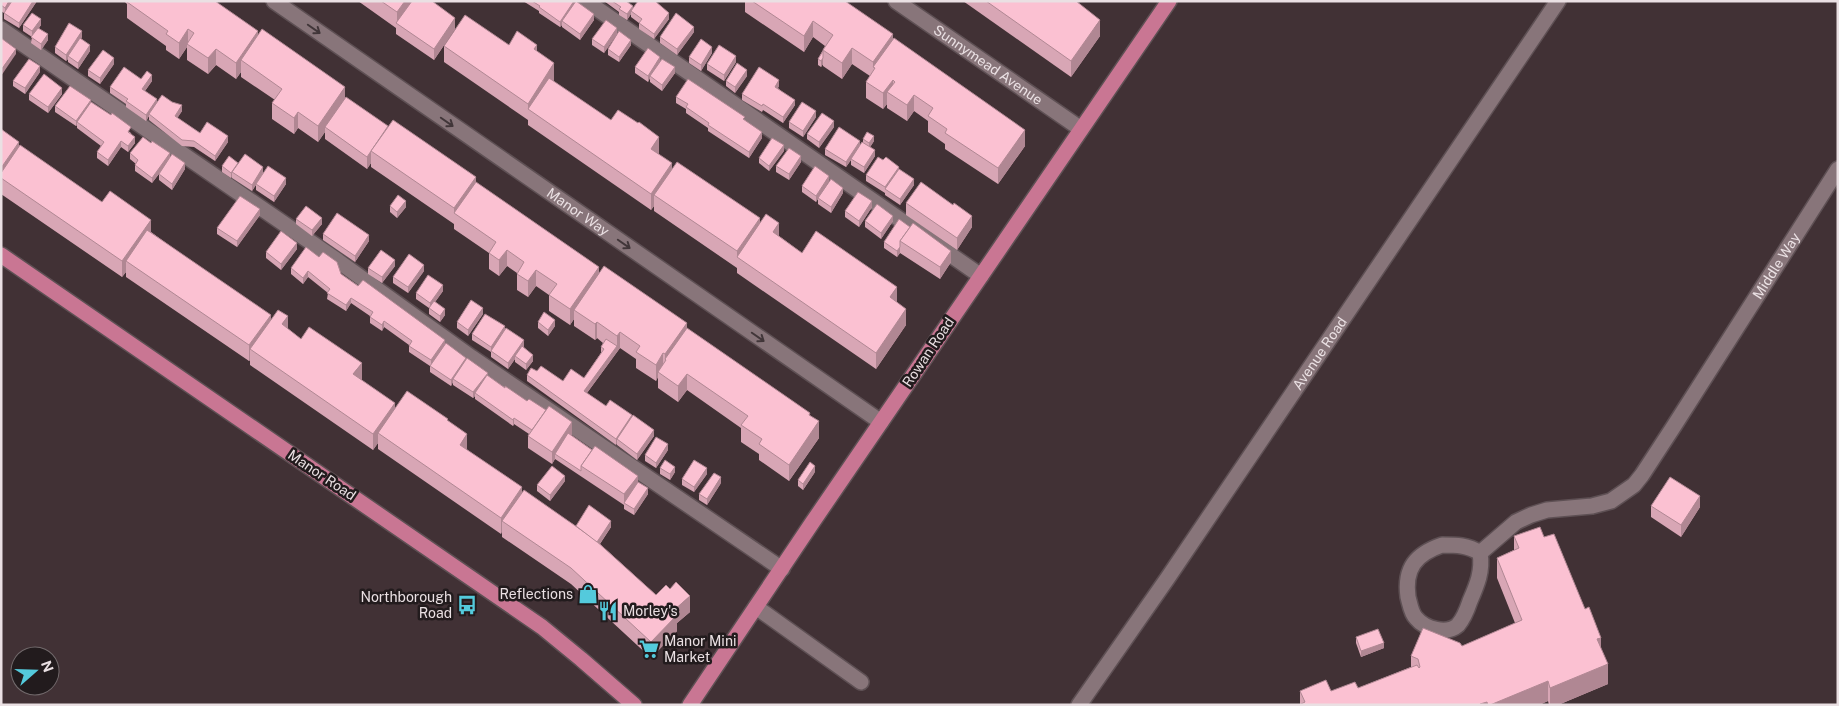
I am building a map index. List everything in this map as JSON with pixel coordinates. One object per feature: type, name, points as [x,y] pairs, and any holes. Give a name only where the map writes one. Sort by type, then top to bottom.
[{"type":"main road","name":"Rowan Road","points":[[690,705],[1169,1]]},
{"type":"main road","name":"Manor Road","points":[[1,255],[542,627],[581,658],[634,705]]},
{"type":"street","name":"Manor Way","points":[[274,1],[881,422]]},
{"type":"street","points":[[586,1],[981,276]]},
{"type":"street","name":"Sunnymead Avenue","points":[[896,1],[1081,130]]},
{"type":"street","name":"Avenue Road","points":[[1079,705],[1558,1]]},
{"type":"street","points":[[1,30],[338,261],[471,357],[782,568]]},
{"type":"street","name":"Middle Way","points":[[1480,553],[1516,522],[1531,514],[1547,510],[1592,506],[1611,501],[1628,490],[1645,470],[1838,169]]},
{"type":"street","points":[[1442,545],[1459,545],[1472,548],[1480,553],[1482,564],[1478,581],[1464,618],[1456,627],[1446,630],[1434,629],[1416,618],[1411,609],[1408,580],[1410,568],[1417,559],[1427,550],[1442,545]]},
{"type":"street","points":[[756,607],[861,682]]},
{"type":"building","points":[[1,1],[9,1],[5,8],[1,5]]},
{"type":"building","points":[[12,1],[33,1],[19,23],[4,13]]},
{"type":"building","points":[[128,1],[215,1],[258,31],[236,63],[216,49],[208,58],[187,44],[194,33],[188,29],[179,43],[166,34],[168,31]]},
{"type":"building","points":[[381,1],[405,1],[397,12]]},
{"type":"building","points":[[412,1],[432,1],[455,18],[434,49],[396,23]]},
{"type":"building","points":[[532,1],[574,1],[560,22]]},
{"type":"building","points":[[576,1],[594,14],[580,34],[562,21]]},
{"type":"building","points":[[612,1],[626,1],[633,6],[627,14]]},
{"type":"building","points":[[638,1],[655,1],[669,13],[654,34],[639,23],[642,19],[631,11]]},
{"type":"building","points":[[752,1],[845,1],[893,34],[873,62],[852,48],[842,63],[823,50],[833,35],[813,21],[804,36]]},
{"type":"building","points":[[986,1],[1076,1],[1100,20],[1071,61]]},
{"type":"building","points":[[32,13],[41,19],[32,31],[23,25]]},
{"type":"building","points":[[676,13],[694,27],[677,49],[660,37]]},
{"type":"building","points":[[465,15],[509,45],[517,31],[537,45],[534,49],[554,63],[528,104],[444,46]]},
{"type":"building","points":[[606,20],[617,28],[604,47],[592,39]]},
{"type":"building","points":[[69,23],[82,31],[66,55],[55,47]]},
{"type":"building","points":[[38,28],[48,34],[41,44],[31,37]]},
{"type":"building","points":[[262,29],[345,87],[318,126],[298,112],[294,118],[272,103],[282,89],[241,60]]},
{"type":"building","points":[[619,31],[631,40],[619,57],[608,49]]},
{"type":"building","points":[[1,38],[16,49],[1,70]]},
{"type":"building","points":[[80,38],[90,45],[78,63],[68,56]]},
{"type":"building","points":[[894,38],[1025,130],[998,168],[945,133],[947,129],[928,116],[933,108],[914,95],[907,105],[887,92],[895,82],[893,80],[883,93],[866,82],[875,68],[873,67]]},
{"type":"building","points":[[701,39],[712,47],[701,65],[689,57]]},
{"type":"building","points":[[719,45],[736,56],[724,75],[707,64]]},
{"type":"building","points":[[648,48],[660,57],[648,76],[635,67]]},
{"type":"building","points":[[103,50],[114,58],[100,78],[88,70]]},
{"type":"building","points":[[823,51],[823,58],[821,61],[818,59]]},
{"type":"building","points":[[29,59],[40,66],[25,88],[13,81]]},
{"type":"building","points":[[662,59],[675,67],[662,85],[650,76]]},
{"type":"building","points":[[737,63],[747,70],[735,87],[726,81]]},
{"type":"building","points":[[124,67],[141,79],[147,71],[152,75],[142,89],[157,99],[146,115],[126,101],[128,99],[110,87]]},
{"type":"building","points":[[759,67],[779,80],[775,87],[795,100],[783,117],[763,104],[762,106],[742,94]]},
{"type":"building","points":[[44,74],[62,88],[48,107],[29,94]]},
{"type":"building","points":[[549,78],[611,120],[618,110],[639,122],[659,137],[651,149],[672,163],[651,194],[528,109]]},
{"type":"building","points":[[688,79],[745,117],[743,119],[762,132],[749,152],[708,125],[709,123],[686,107],[688,104],[676,97]]},
{"type":"building","points":[[70,86],[91,100],[76,121],[55,106]]},
{"type":"building","points":[[162,95],[172,102],[182,105],[175,116],[200,133],[207,122],[228,136],[215,156],[194,141],[182,140],[149,114]]},
{"type":"building","points":[[346,97],[388,126],[367,157],[325,127]]},
{"type":"building","points":[[91,102],[111,115],[112,113],[131,127],[128,132],[135,137],[128,146],[121,141],[108,160],[97,152],[104,142],[77,122]]},
{"type":"building","points":[[802,102],[816,111],[803,131],[789,122]]},
{"type":"building","points":[[822,113],[834,121],[819,142],[807,134]]},
{"type":"building","points":[[393,120],[476,177],[454,208],[371,151]]},
{"type":"building","points":[[839,127],[860,141],[846,162],[825,149]]},
{"type":"building","points":[[1,129],[19,142],[1,168]]},
{"type":"building","points":[[867,132],[874,136],[869,143],[863,139]]},
{"type":"building","points":[[143,137],[170,153],[152,178],[135,165],[138,160],[130,153]]},
{"type":"building","points":[[772,138],[784,145],[769,166],[759,158]]},
{"type":"building","points":[[862,142],[875,150],[864,167],[851,159]]},
{"type":"building","points":[[20,145],[102,202],[110,191],[151,220],[122,261],[1,178],[1,173]]},
{"type":"building","points":[[789,148],[801,156],[789,174],[776,166]]},
{"type":"building","points":[[172,154],[185,163],[172,184],[159,174]]},
{"type":"building","points":[[245,154],[263,167],[252,185],[232,172]]},
{"type":"building","points":[[229,156],[238,163],[231,173],[222,166]]},
{"type":"building","points":[[878,157],[883,160],[886,157],[899,167],[885,187],[866,175]]},
{"type":"building","points":[[677,162],[760,218],[737,251],[654,195]]},
{"type":"building","points":[[268,166],[286,178],[274,196],[256,184]]},
{"type":"building","points":[[815,166],[829,176],[816,196],[802,186]]},
{"type":"building","points":[[899,169],[914,179],[900,199],[885,189]]},
{"type":"building","points":[[831,179],[843,188],[831,207],[818,198]]},
{"type":"building","points":[[476,182],[599,267],[570,309],[549,295],[557,284],[536,270],[528,281],[517,274],[524,262],[507,250],[499,260],[489,253],[496,242],[454,213]]},
{"type":"building","points":[[921,182],[972,216],[957,238],[906,203]]},
{"type":"building","points":[[858,192],[872,201],[859,221],[845,211]]},
{"type":"building","points":[[398,195],[406,201],[397,212],[390,206]]},
{"type":"building","points":[[240,196],[260,209],[237,241],[217,228]]},
{"type":"building","points":[[877,204],[893,216],[881,233],[865,221]]},
{"type":"building","points":[[306,206],[322,218],[312,230],[296,219]]},
{"type":"building","points":[[337,213],[369,235],[355,256],[323,234]]},
{"type":"building","points":[[766,214],[779,223],[773,232],[802,253],[816,231],[897,287],[890,297],[906,309],[876,353],[737,257]]},
{"type":"building","points":[[899,219],[910,227],[900,241],[900,247],[897,251],[884,242]]},
{"type":"building","points":[[913,223],[951,251],[940,267],[900,241]]},
{"type":"building","points":[[147,230],[271,315],[249,345],[126,261]]},
{"type":"building","points":[[281,231],[297,243],[281,264],[266,252]]},
{"type":"building","points":[[306,247],[319,257],[323,252],[337,262],[341,274],[358,286],[363,280],[445,340],[431,360],[409,346],[412,341],[384,321],[382,325],[370,317],[373,312],[351,298],[346,305],[327,293],[330,289],[308,271],[303,278],[291,268]]},
{"type":"building","points":[[381,250],[395,260],[382,277],[368,268]]},
{"type":"building","points":[[409,254],[424,265],[408,287],[393,277]]},
{"type":"building","points":[[604,266],[687,323],[656,365],[636,352],[640,346],[620,332],[617,336],[597,322],[595,324],[574,310]]},
{"type":"building","points":[[428,275],[443,285],[430,303],[416,293]]},
{"type":"building","points":[[471,300],[483,308],[468,330],[457,322]]},
{"type":"building","points":[[434,301],[445,309],[440,316],[429,308]]},
{"type":"building","points":[[278,310],[288,316],[282,324],[301,339],[309,327],[362,363],[353,374],[395,403],[373,434],[250,349]]},
{"type":"building","points":[[544,312],[555,320],[548,330],[538,322]]},
{"type":"building","points":[[485,314],[505,326],[491,347],[472,334]]},
{"type":"building","points":[[506,328],[524,340],[508,363],[491,351]]},
{"type":"building","points":[[687,328],[819,421],[789,465],[759,444],[762,439],[741,425],[748,416],[687,374],[678,386],[658,372]]},
{"type":"building","points":[[606,339],[617,346],[584,391],[606,406],[610,400],[632,415],[616,439],[527,375],[531,368],[537,371],[541,366],[563,381],[571,369],[584,378],[604,349],[601,347]]},
{"type":"building","points":[[446,343],[466,358],[451,380],[430,366]]},
{"type":"building","points":[[522,346],[533,355],[526,364],[515,356]]},
{"type":"building","points":[[467,358],[488,373],[473,392],[453,379]]},
{"type":"building","points":[[487,375],[505,388],[505,386],[527,401],[529,399],[546,410],[532,430],[514,418],[513,420],[475,393]]},
{"type":"building","points":[[407,391],[467,434],[460,445],[522,487],[501,518],[378,433]]},
{"type":"building","points":[[549,406],[572,422],[552,452],[528,436]]},
{"type":"building","points":[[633,415],[654,430],[637,454],[617,439]]},
{"type":"building","points":[[568,433],[592,450],[581,466],[581,471],[555,454]]},
{"type":"building","points":[[656,437],[668,444],[656,463],[645,455]]},
{"type":"building","points":[[595,446],[638,476],[624,494],[581,466]]},
{"type":"building","points":[[665,460],[675,467],[670,474],[660,468]]},
{"type":"building","points":[[694,460],[707,468],[694,487],[682,479]]},
{"type":"building","points":[[810,462],[815,466],[803,484],[798,480]]},
{"type":"building","points":[[552,466],[565,476],[550,495],[537,485]]},
{"type":"building","points":[[714,473],[721,477],[707,499],[699,494]]},
{"type":"building","points":[[1670,477],[1700,496],[1681,525],[1651,506]]},
{"type":"building","points":[[638,482],[648,488],[634,509],[624,503]]},
{"type":"building","points":[[524,490],[594,539],[656,595],[666,585],[670,589],[676,582],[690,596],[673,611],[677,615],[651,642],[571,568],[502,521]]},
{"type":"building","points":[[589,505],[611,521],[597,542],[576,526]]},
{"type":"building","points":[[1540,527],[1544,537],[1554,534],[1585,609],[1589,607],[1601,638],[1597,639],[1608,664],[1550,688],[1548,681],[1490,705],[1487,702],[1481,705],[1299,705],[1305,702],[1300,691],[1326,680],[1331,691],[1355,682],[1358,688],[1417,665],[1419,668],[1418,659],[1411,656],[1423,628],[1460,643],[1462,646],[1522,620],[1497,558],[1519,548],[1514,536]]},
{"type":"building","points":[[1378,629],[1384,643],[1361,651],[1356,637]]},
{"type":"place","name":"Reflections","points":[[588,594]]},
{"type":"place","name":"Northborough Road","points":[[467,605]]},
{"type":"place","name":"Morley's","points":[[608,611]]},
{"type":"place","name":"Manor Mini Market","points":[[649,649]]}]
